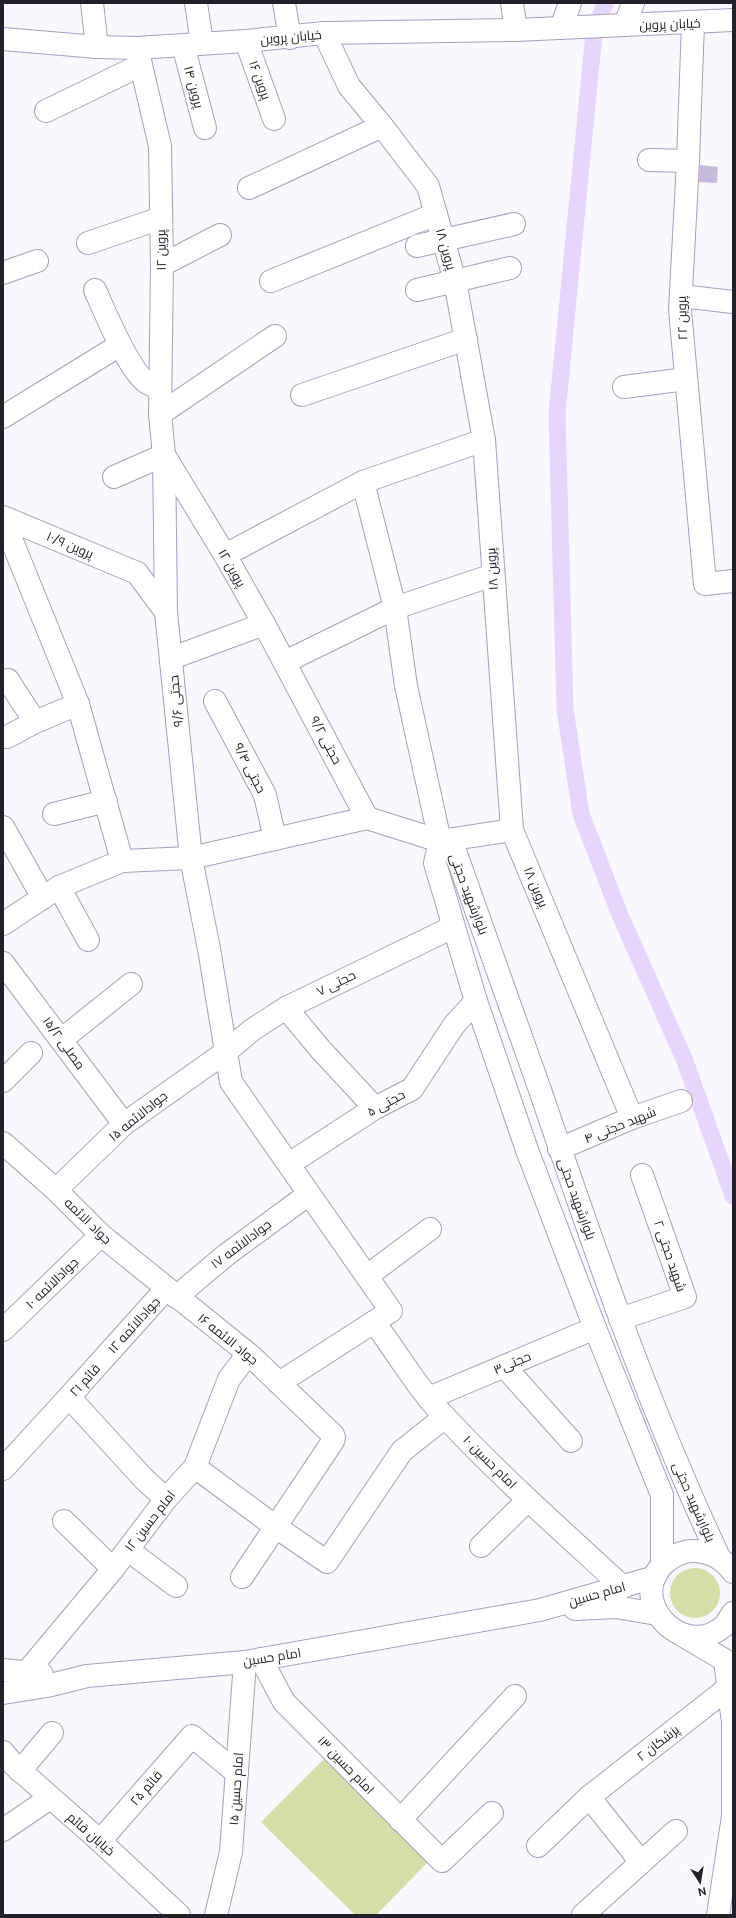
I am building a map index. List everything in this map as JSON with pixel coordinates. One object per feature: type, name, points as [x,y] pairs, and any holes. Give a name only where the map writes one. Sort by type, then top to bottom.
[{"type":"street","points":[[92,3],[97,47]]},
{"type":"street","name":"پروین ۱۴","points":[[196,3],[192,44],[205,128]]},
{"type":"street","points":[[284,3],[290,38]]},
{"type":"street","points":[[512,3],[516,30]]},
{"type":"street","points":[[570,3],[571,28]]},
{"type":"street","points":[[616,26],[633,3]]},
{"type":"street","name":"خیابان پروین","points":[[3,39],[97,47],[139,56],[192,44],[290,38],[324,34],[516,30],[733,20]]},
{"type":"street","name":"پروین ۲۲","points":[[693,23],[688,161],[680,310],[705,584],[733,581]]},
{"type":"street","name":"پروین ۱۸","points":[[324,34],[349,86],[428,186],[436,214],[455,281],[484,440],[512,830],[632,1118]]},
{"type":"street","name":"پروین ۱۶","points":[[246,41],[274,120]]},
{"type":"street","points":[[46,111],[139,56]]},
{"type":"street","name":"پروین ۱۲","points":[[139,56],[160,146],[162,265],[160,414],[164,455],[165,545]]},
{"type":"street","points":[[249,188],[382,126]]},
{"type":"street","points":[[650,160],[688,161]]},
{"type":"street","points":[[271,281],[436,214]]},
{"type":"street","points":[[88,243],[161,218]]},
{"type":"street","points":[[417,246],[514,224]]},
{"type":"street","points":[[162,265],[220,235]]},
{"type":"street","points":[[3,273],[37,261]]},
{"type":"street","points":[[417,290],[510,268]]},
{"type":"street","points":[[95,290],[120,345],[134,368],[145,382],[160,389]]},
{"type":"street","points":[[681,296],[733,302]]},
{"type":"street","points":[[160,414],[275,336]]},
{"type":"street","points":[[302,396],[466,339]]},
{"type":"street","points":[[3,417],[120,345]]},
{"type":"street","points":[[624,387],[686,379]]},
{"type":"street","points":[[225,555],[363,482],[484,440]]},
{"type":"street","points":[[114,477],[164,455]]},
{"type":"street","name":"پروین ۱۲","points":[[164,455],[225,555],[285,662]]},
{"type":"street","points":[[363,482],[395,608],[406,686],[440,840]]},
{"type":"street","points":[[3,518],[78,704],[122,861]]},
{"type":"street","name":"پروین ۱۰/۹","points":[[3,518],[137,573]]},
{"type":"street","points":[[165,545],[137,573],[166,612]]},
{"type":"street","name":"حجتی ۹/۶","points":[[165,545],[166,612],[172,658],[191,858],[209,949],[231,1082],[391,1311],[374,1322]]},
{"type":"street","points":[[285,662],[395,608],[493,575]]},
{"type":"street","points":[[172,658],[264,624]]},
{"type":"street","name":"حجتی ۹/۲","points":[[285,662],[367,818]]},
{"type":"street","points":[[3,683],[8,680],[35,722]]},
{"type":"street","name":"حجتی ۹/۴","points":[[215,701],[265,795],[275,839]]},
{"type":"street","points":[[7,737],[35,722],[78,704]]},
{"type":"street","points":[[54,814],[106,801]]},
{"type":"street","points":[[3,924],[51,892],[122,861],[191,858],[367,818],[440,840],[512,830]]},
{"type":"street","points":[[3,827],[88,940]]},
{"type":"street","name":"بلوارشهید حجتی","points":[[657,1614],[652,1601],[652,1588],[659,1571],[662,1495],[595,1328],[528,1150],[476,1001],[435,862],[440,840],[455,851],[620,1319],[685,1486],[728,1564]]},
{"type":"street","name":"حجتی ۷","points":[[227,1051],[252,1030],[286,1008],[453,927]]},
{"type":"street","name":"مصلی ۱۵/۲","points":[[3,963],[124,1124]]},
{"type":"street","points":[[61,1040],[131,984]]},
{"type":"street","name":"حجتی ۵","points":[[288,1164],[375,1108],[412,1089],[454,1025],[476,1001]]},
{"type":"street","points":[[286,1008],[321,1050],[375,1108]]},
{"type":"street","name":"جوادالائمه ۱۵","points":[[56,1190],[124,1124],[227,1051]]},
{"type":"street","points":[[3,1081],[31,1053]]},
{"type":"street","name":"شهید حجتی ۴","points":[[559,1149],[632,1118],[681,1101]]},
{"type":"street","name":"جواد الائمه","points":[[3,1143],[56,1190],[101,1235],[171,1293]]},
{"type":"street","name":"شهید حجتی ۲","points":[[620,1319],[685,1297],[642,1175]]},
{"type":"street","name":"جوادالائمه ۱۷","points":[[171,1293],[309,1194]]},
{"type":"street","points":[[367,1276],[430,1229]]},
{"type":"street","name":"جوادالائمه ۱۰","points":[[3,1330],[101,1235]]},
{"type":"street","name":"جواد الائمه ۱۶","points":[[171,1293],[248,1354],[334,1437],[276,1528]]},
{"type":"street","name":"قائم ۲۱","points":[[3,1469],[69,1397],[171,1293]]},
{"type":"street","points":[[279,1383],[374,1322]]},
{"type":"street","name":"۱۰ امام حسین","points":[[374,1322],[429,1398],[445,1417],[528,1500],[623,1587]]},
{"type":"street","name":"حجتی۳","points":[[429,1398],[595,1328]]},
{"type":"street","name":"امام حسین ۱۲","points":[[26,1674],[113,1569],[166,1499],[195,1467],[229,1379],[248,1354]]},
{"type":"street","points":[[504,1366],[571,1441]]},
{"type":"street","points":[[69,1397],[144,1480],[166,1499]]},
{"type":"street","points":[[195,1467],[276,1528],[327,1562],[402,1451],[445,1417]]},
{"type":"street","points":[[481,1546],[528,1500]]},
{"type":"street","points":[[64,1521],[113,1569]]},
{"type":"street","points":[[242,1578],[276,1528]]},
{"type":"street","points":[[128,1550],[176,1586]]},
{"type":"street","name":"امام حسین","points":[[3,1693],[47,1686],[87,1676],[253,1661],[540,1610],[623,1587],[659,1571],[673,1556],[686,1551],[703,1551],[728,1564]]},
{"type":"street","name":"امام حسین","points":[[540,1610],[616,1607],[657,1614]]},
{"type":"street","points":[[657,1614],[666,1626],[729,1663],[728,1688],[733,1722],[733,1815],[715,1911]]},
{"type":"street","points":[[679,1634],[693,1637],[710,1634],[724,1626],[733,1614]]},
{"type":"street","name":"امام حسین ۱۵","points":[[216,1915],[231,1852],[237,1772],[253,1661]]},
{"type":"street","name":"امام حسین ۱۳","points":[[253,1661],[284,1702],[442,1861],[492,1813]]},
{"type":"street","points":[[3,1670],[26,1674],[87,1676]]},
{"type":"street","name":"پزشکان ۲","points":[[538,1846],[588,1797],[728,1688]]},
{"type":"street","points":[[400,1820],[515,1696]]},
{"type":"street","points":[[10,1765],[52,1733]]},
{"type":"street","name":"قائم ۲۵","points":[[100,1840],[192,1736],[237,1772]]},
{"type":"street","name":"خیابان قائم","points":[[10,1765],[100,1840],[179,1915]]},
{"type":"street","points":[[588,1797],[641,1862]]},
{"type":"street","points":[[3,1830],[50,1798]]},
{"type":"street","points":[[583,1915],[676,1831]]},
{"type":"green space","points":[[690,1568],[700,1568],[713,1575],[720,1588],[720,1598],[713,1611],[700,1618],[690,1618],[681,1614],[674,1607],[670,1598],[670,1588],[674,1579],[681,1572]]},
{"type":"green space","points":[[324,1759],[428,1862],[376,1915],[355,1915],[261,1822]]},
{"type":"building","points":[[700,165],[718,167],[717,183],[699,182]]},
{"type":"waterway","points":[[605,3],[594,33],[557,413],[565,709],[581,814],[620,915],[685,1061],[733,1196]]}]
